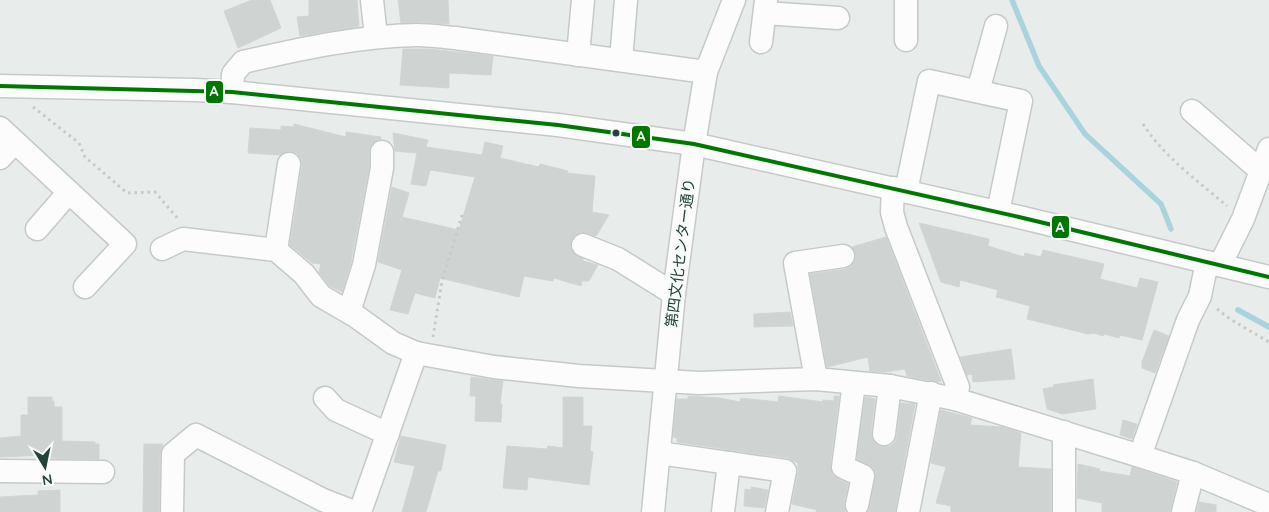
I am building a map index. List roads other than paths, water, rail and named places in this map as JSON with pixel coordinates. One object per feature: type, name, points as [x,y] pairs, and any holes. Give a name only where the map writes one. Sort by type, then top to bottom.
[{"type":"street","points":[[372,0],[376,37]]},
{"type":"street","points":[[578,54],[583,0]]},
{"type":"street","points":[[622,60],[626,0]]},
{"type":"street","name":"第四文化センター通り","points":[[653,512],[674,294],[694,144],[706,72],[734,0]]},
{"type":"street","points":[[906,0],[906,40]]},
{"type":"street","points":[[761,42],[765,7],[838,18]]},
{"type":"street","points":[[978,91],[996,26]]},
{"type":"street","points":[[232,92],[233,74],[243,62],[293,50],[376,37],[419,35],[455,38],[706,72]]},
{"type":"street","points":[[955,399],[958,387],[896,227],[892,212],[929,80],[1021,101],[998,212]]},
{"type":"street","points":[[0,86],[232,92],[558,125],[694,144],[998,212],[1269,277]]},
{"type":"street","points":[[1192,111],[1261,172]]},
{"type":"street","points":[[0,158],[7,135],[125,244],[85,287]]},
{"type":"street","points":[[1140,456],[1188,320],[1214,264],[1243,219],[1269,148]]},
{"type":"street","points":[[349,312],[364,265],[382,168],[382,152]]},
{"type":"street","points":[[276,250],[289,164]]},
{"type":"street","points":[[37,229],[69,192]]},
{"type":"street","points":[[162,249],[184,239],[196,239],[276,250],[304,274],[321,296],[349,312],[393,343],[423,354],[494,367],[579,376],[665,380],[700,384],[816,378],[890,386],[931,393],[1064,432],[1193,473],[1256,505]]},
{"type":"street","points":[[582,245],[618,259],[674,294]]},
{"type":"street","points":[[816,378],[796,263],[843,256]]},
{"type":"street","points":[[360,512],[388,434],[423,354]]},
{"type":"street","points":[[854,383],[843,467],[863,476],[857,505]]},
{"type":"street","points":[[884,434],[890,386]]},
{"type":"street","points":[[908,512],[931,393]]},
{"type":"street","points":[[324,398],[336,410],[388,434]]},
{"type":"street","points":[[1064,432],[1064,512]]},
{"type":"street","points":[[172,512],[173,454],[196,435],[322,500],[354,512]]},
{"type":"street","points":[[659,452],[785,471],[777,512]]},
{"type":"street","points":[[723,512],[729,463]]},
{"type":"street","points":[[0,471],[103,472]]},
{"type":"street","points":[[1183,512],[1193,473]]},
{"type":"waterway","points":[[1012,0],[1039,66],[1085,134],[1161,204],[1171,229]]},
{"type":"waterway","points":[[1238,310],[1269,327]]}]
